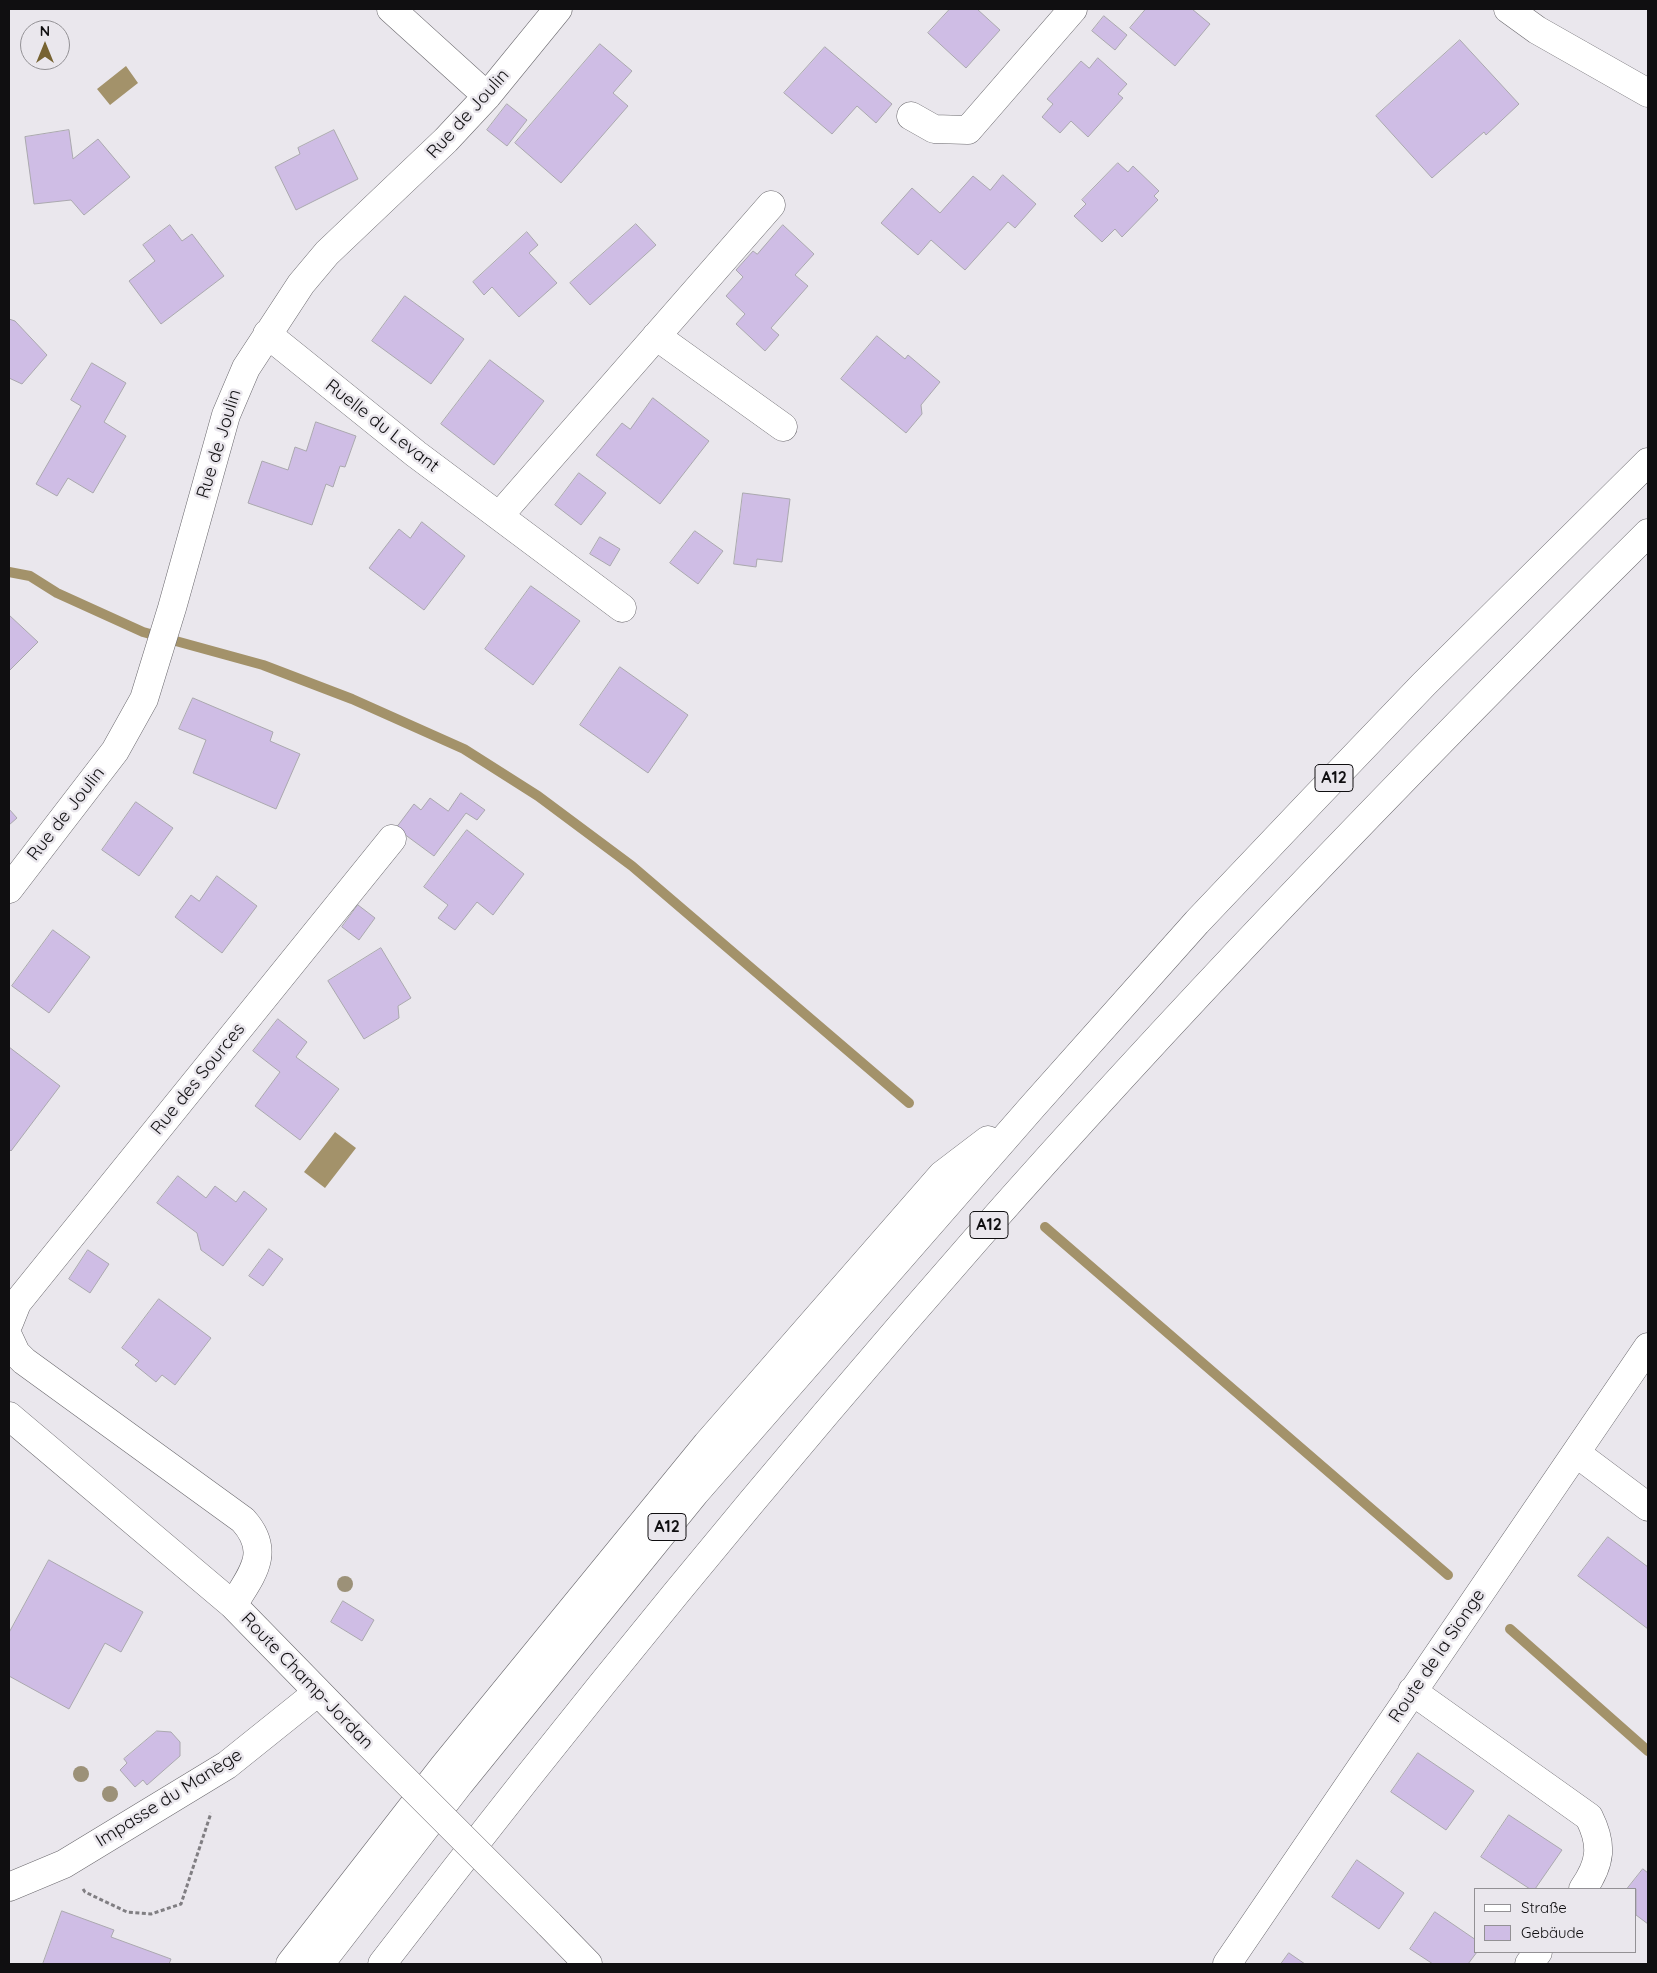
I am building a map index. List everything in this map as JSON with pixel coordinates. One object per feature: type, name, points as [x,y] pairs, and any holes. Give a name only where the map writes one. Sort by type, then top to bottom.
[{"type":"main road","points":[[391,9],[487,96]]},
{"type":"main road","name":"Rue de Joulin","points":[[9,889],[115,751],[144,699],[226,415],[246,368],[267,334],[301,284],[327,253],[411,175],[487,96],[558,9]]},
{"type":"main road","points":[[1508,9],[1537,30],[1648,93]]},
{"type":"main road","points":[[911,116],[934,129],[968,130],[1067,11]]},
{"type":"main road","points":[[499,516],[771,205]]},
{"type":"main road","name":"Ruelle du Levant","points":[[267,334],[416,454],[622,608]]},
{"type":"main road","points":[[656,336],[783,427]]},
{"type":"main road","name":"A12","points":[[320,1964],[460,1783],[695,1493],[1034,1106],[1197,922],[1303,810],[1424,684],[1648,462]]},
{"type":"main road","name":"A12","points":[[382,1964],[494,1818],[716,1544],[980,1235],[1106,1095],[1338,846],[1458,722],[1648,534]]},
{"type":"main road","name":"Rue des Sources","points":[[9,1323],[17,1303],[392,839]]},
{"type":"main road","points":[[290,1964],[444,1766],[720,1429],[942,1175],[1034,1106]]},
{"type":"main road","points":[[9,1338],[16,1353],[24,1361],[243,1520],[252,1530],[259,1548],[257,1559],[250,1577],[233,1606]]},
{"type":"main road","name":"Route de la Sionge","points":[[1227,1964],[1648,1347]]},
{"type":"main road","name":"Route Champ-Jordan","points":[[9,1416],[233,1606],[588,1964]]},
{"type":"main road","points":[[1576,1453],[1648,1507]]},
{"type":"main road","points":[[1412,1691],[1589,1817],[1597,1833],[1599,1852],[1594,1873],[1584,1888]]},
{"type":"main road","name":"Impasse du Manège","points":[[9,1886],[64,1864],[227,1765],[318,1692]]},
{"type":"main road","points":[[1529,1964],[1537,1953]]},
{"type":"path","points":[[64,1864],[85,1892],[127,1912],[151,1914],[181,1904],[212,1812]]},
{"type":"shaded area","points":[[126,66],[138,83],[110,105],[97,89]]},
{"type":"shaded area","points":[[335,1132],[356,1148],[325,1188],[304,1172]]},
{"type":"building","points":[[950,9],[977,9],[1000,30],[966,68],[928,33]]},
{"type":"building","points":[[1146,9],[1192,9],[1210,24],[1175,66],[1130,28]]},
{"type":"building","points":[[1104,16],[1127,35],[1115,50],[1092,31]]},
{"type":"building","points":[[1460,40],[1519,104],[1486,135],[1484,132],[1432,178],[1376,116]]},
{"type":"building","points":[[600,44],[632,71],[613,93],[628,106],[561,183],[515,143]]},
{"type":"building","points":[[825,47],[892,104],[876,123],[857,106],[832,134],[784,93]]},
{"type":"building","points":[[1098,58],[1127,84],[1118,94],[1123,98],[1088,137],[1071,121],[1060,133],[1042,117],[1053,104],[1047,99],[1081,61],[1089,68]]},
{"type":"building","points":[[507,104],[527,120],[507,146],[487,130]]},
{"type":"building","points":[[69,130],[73,159],[98,139],[130,177],[84,215],[71,200],[34,204],[25,137]]},
{"type":"building","points":[[334,130],[358,179],[296,210],[275,167],[300,154],[298,148]]},
{"type":"building","points":[[1118,163],[1128,172],[1133,166],[1159,191],[1154,196],[1158,200],[1122,237],[1115,229],[1102,242],[1074,216],[1086,204],[1082,200]]},
{"type":"building","points":[[1003,175],[1036,204],[1015,228],[1008,222],[965,270],[931,240],[918,255],[881,223],[912,188],[940,213],[973,176],[990,190]]},
{"type":"building","points":[[636,224],[656,245],[590,305],[570,283]]},
{"type":"building","points":[[170,225],[182,241],[192,234],[224,276],[161,324],[129,281],[155,261],[143,245]]},
{"type":"building","points":[[783,225],[814,254],[795,275],[808,286],[771,328],[779,335],[765,351],[736,324],[745,314],[726,296],[743,277],[736,270],[753,251],[757,254]]},
{"type":"building","points":[[527,232],[538,245],[529,253],[557,283],[519,317],[492,287],[484,295],[473,282]]},
{"type":"building","points":[[405,296],[464,339],[431,384],[372,341]]},
{"type":"building","points":[[9,319],[15,321],[47,355],[22,384],[9,378]]},
{"type":"building","points":[[877,336],[905,359],[908,355],[940,382],[921,405],[922,414],[906,433],[841,379]]},
{"type":"building","points":[[490,360],[544,401],[494,465],[441,424]]},
{"type":"building","points":[[92,363],[126,383],[104,422],[126,436],[93,493],[68,478],[57,496],[36,484],[81,406],[71,400]]},
{"type":"building","points":[[653,398],[709,441],[660,504],[596,455],[622,423],[630,429]]},
{"type":"building","points":[[316,422],[356,436],[345,467],[340,466],[333,487],[326,484],[312,525],[248,503],[262,461],[288,470],[295,447],[306,451]]},
{"type":"building","points":[[579,473],[606,493],[581,525],[555,505]]},
{"type":"building","points":[[743,493],[790,499],[782,562],[757,559],[756,567],[734,564]]},
{"type":"building","points":[[422,522],[465,556],[424,610],[369,568],[399,529],[410,538]]},
{"type":"building","points":[[695,531],[723,551],[698,584],[670,563]]},
{"type":"building","points":[[600,537],[620,549],[610,566],[590,554]]},
{"type":"building","points":[[531,586],[580,621],[533,685],[485,649]]},
{"type":"building","points":[[9,615],[38,642],[9,671]]},
{"type":"building","points":[[620,667],[688,715],[648,773],[580,725]]},
{"type":"building","points":[[193,698],[273,732],[270,741],[300,754],[276,809],[193,773],[206,740],[179,729]]},
{"type":"building","points":[[461,793],[485,810],[477,820],[466,813],[434,856],[396,828],[414,804],[421,810],[430,798],[448,811]]},
{"type":"building","points":[[136,802],[173,828],[139,876],[102,850]]},
{"type":"building","points":[[9,809],[17,818],[9,825]]},
{"type":"building","points":[[467,830],[524,874],[493,915],[477,902],[455,930],[438,918],[448,905],[424,887]]},
{"type":"building","points":[[217,876],[257,906],[222,953],[175,917],[191,895],[199,901]]},
{"type":"building","points":[[358,905],[375,918],[359,940],[342,927]]},
{"type":"building","points":[[53,930],[90,957],[49,1013],[12,986]]},
{"type":"building","points":[[381,948],[411,998],[398,1006],[399,1018],[364,1039],[328,981]]},
{"type":"building","points":[[278,1019],[307,1042],[296,1057],[339,1089],[300,1140],[255,1106],[280,1072],[253,1051]]},
{"type":"building","points":[[9,1047],[60,1086],[11,1151],[9,1149]]},
{"type":"building","points":[[178,1176],[206,1198],[215,1186],[236,1202],[244,1191],[267,1209],[223,1266],[201,1250],[197,1233],[157,1203]]},
{"type":"building","points":[[269,1249],[283,1259],[263,1286],[249,1276]]},
{"type":"building","points":[[88,1250],[109,1264],[90,1293],[69,1279]]},
{"type":"building","points":[[159,1299],[211,1338],[175,1385],[162,1375],[156,1382],[135,1365],[139,1361],[122,1348]]},
{"type":"building","points":[[1608,1537],[1648,1567],[1648,1629],[1578,1576]]},
{"type":"building","points":[[49,1560],[143,1612],[121,1652],[105,1643],[69,1709],[9,1676],[9,1633]]},
{"type":"building","points":[[343,1601],[374,1620],[362,1641],[331,1622]]},
{"type":"building","points":[[157,1731],[171,1732],[180,1742],[180,1756],[147,1785],[143,1780],[135,1787],[120,1770],[127,1763],[124,1759]]},
{"type":"building","points":[[1418,1753],[1474,1791],[1446,1830],[1391,1792]]},
{"type":"building","points":[[1509,1815],[1562,1850],[1536,1888],[1528,1888],[1481,1857]]},
{"type":"building","points":[[1357,1860],[1404,1893],[1379,1929],[1332,1897]]},
{"type":"building","points":[[1643,1869],[1648,1873],[1648,1924],[1637,1916],[1637,1888],[1628,1888]]},
{"type":"building","points":[[62,1911],[114,1930],[111,1937],[171,1959],[169,1964],[43,1964]]},
{"type":"building","points":[[1435,1912],[1474,1939],[1474,1953],[1476,1953],[1468,1964],[1433,1964],[1410,1949]]},
{"type":"building","points":[[1289,1953],[1305,1964],[1281,1964]]},
{"type":"waterway","points":[[9,572],[30,576],[57,593],[143,632],[263,665],[352,699],[464,749],[538,796],[632,866],[909,1103]]},
{"type":"waterway","points":[[1045,1227],[1448,1575]]},
{"type":"waterway","points":[[1510,1629],[1648,1751]]}]
